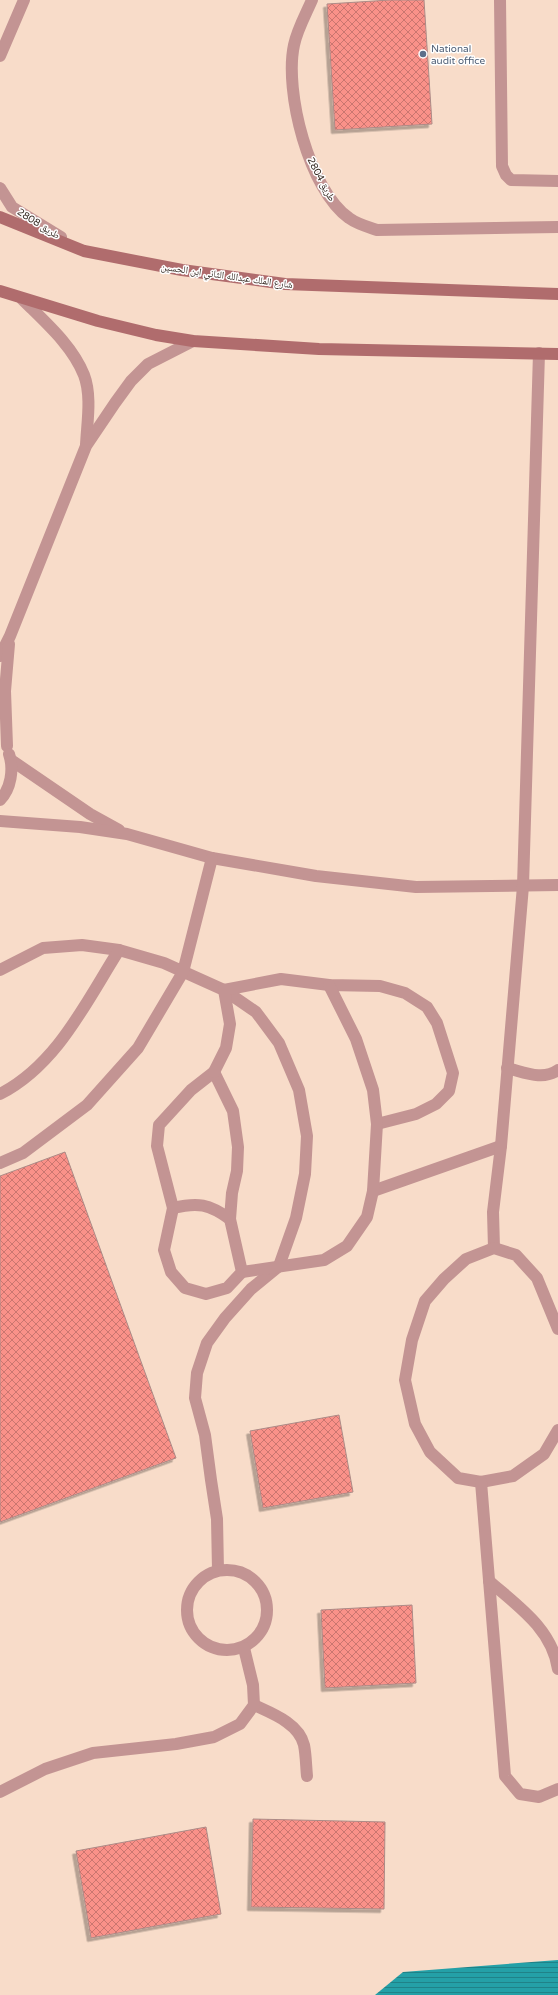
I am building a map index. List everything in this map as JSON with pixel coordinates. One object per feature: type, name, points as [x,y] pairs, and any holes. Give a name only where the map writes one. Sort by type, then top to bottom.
[{"type":"main road","name":"شارع الملك عبدالله الثاني ابن الحسين","points":[[0,216],[84,251],[182,270],[284,284],[558,294]]},
{"type":"main road","points":[[0,291],[22,299],[98,321],[156,335],[193,341],[319,349],[558,354]]},
{"type":"street","points":[[0,56],[24,0]]},
{"type":"street","name":"طريق 2804","points":[[312,0],[294,45],[291,86],[299,127],[314,168],[330,199],[349,218],[377,230],[558,227]]},
{"type":"street","points":[[500,0],[502,166],[506,175],[511,180],[558,181]]},
{"type":"street","name":"طريق 2808","points":[[0,188],[12,207],[34,222],[84,251]]},
{"type":"street","points":[[22,299],[59,337],[75,357],[84,376],[88,399],[86,446]]},
{"type":"street","points":[[0,656],[10,636],[86,446],[114,403],[131,381],[148,364],[193,341]]},
{"type":"street","points":[[494,1248],[493,1212],[501,1146],[523,886],[539,353]]},
{"type":"street","points":[[0,800],[11,779],[11,760],[3,741],[5,691],[10,636]]},
{"type":"street","points":[[11,760],[90,814],[127,834]]},
{"type":"street","points":[[0,821],[80,827],[127,834],[212,858],[316,876],[416,887],[558,885]]},
{"type":"street","points":[[0,1164],[23,1153],[88,1105],[138,1048],[183,972],[212,858]]},
{"type":"street","points":[[0,970],[43,948],[82,945],[119,950],[164,963],[224,990],[256,1012],[279,1043],[299,1090],[307,1136],[305,1174],[296,1218],[279,1266],[252,1289],[225,1318],[207,1343],[197,1373],[195,1398],[205,1435],[212,1480],[217,1519],[218,1570]]},
{"type":"street","points":[[0,1094],[14,1087],[58,1047],[119,950]]},
{"type":"street","points":[[224,990],[281,979],[329,985],[380,986],[405,993],[427,1007],[437,1023],[453,1073],[449,1092],[436,1104],[416,1114],[377,1124]]},
{"type":"street","points":[[224,990],[230,1024],[226,1048],[214,1072],[191,1090],[159,1125],[157,1146],[173,1208],[164,1250],[171,1272],[185,1288],[206,1294],[227,1288],[242,1272],[324,1260],[347,1246],[367,1217],[373,1191],[377,1124],[373,1090],[356,1039],[329,985]]},
{"type":"street","points":[[507,1068],[540,1076],[553,1074],[558,1070]]},
{"type":"street","points":[[214,1072],[233,1111],[238,1147],[237,1171],[232,1193],[230,1219],[242,1272]]},
{"type":"street","points":[[373,1191],[501,1146]]},
{"type":"street","points":[[173,1208],[196,1204],[208,1206],[230,1219]]},
{"type":"street","points":[[558,1330],[537,1278],[516,1255],[494,1248],[466,1258],[444,1279],[426,1301],[412,1340],[405,1380],[415,1424],[430,1452],[458,1478],[481,1482],[513,1476],[544,1454],[558,1430]]},
{"type":"street","points":[[481,1482],[505,1776],[520,1794],[539,1797],[558,1789]]},
{"type":"street","points":[[218,1570],[242,1572],[261,1587],[268,1609],[262,1632],[244,1648],[225,1651],[206,1646],[192,1632],[186,1614],[189,1594],[201,1578],[218,1570]]},
{"type":"street","points":[[489,1581],[527,1613],[547,1637],[556,1657],[558,1669]]},
{"type":"street","points":[[0,1792],[44,1769],[93,1753],[176,1744],[214,1737],[240,1724],[254,1705],[253,1685],[244,1648]]},
{"type":"street","points":[[254,1705],[279,1717],[294,1728],[304,1743],[307,1776]]},
{"type":"water","points":[[558,1960],[558,1995],[375,1995],[403,1972]]},
{"type":"building","points":[[390,0],[424,0],[432,124],[335,130],[327,4]]},
{"type":"building","points":[[65,1152],[176,1458],[0,1522],[0,1176]]},
{"type":"building","points":[[339,1415],[353,1492],[263,1508],[250,1431]]},
{"type":"building","points":[[412,1605],[416,1683],[325,1688],[321,1610]]},
{"type":"building","points":[[253,1819],[385,1822],[384,1909],[251,1907]]},
{"type":"building","points":[[206,1827],[221,1914],[91,1938],[76,1851]]},
{"type":"place","name":"National audit office","points":[[423,54]]}]
